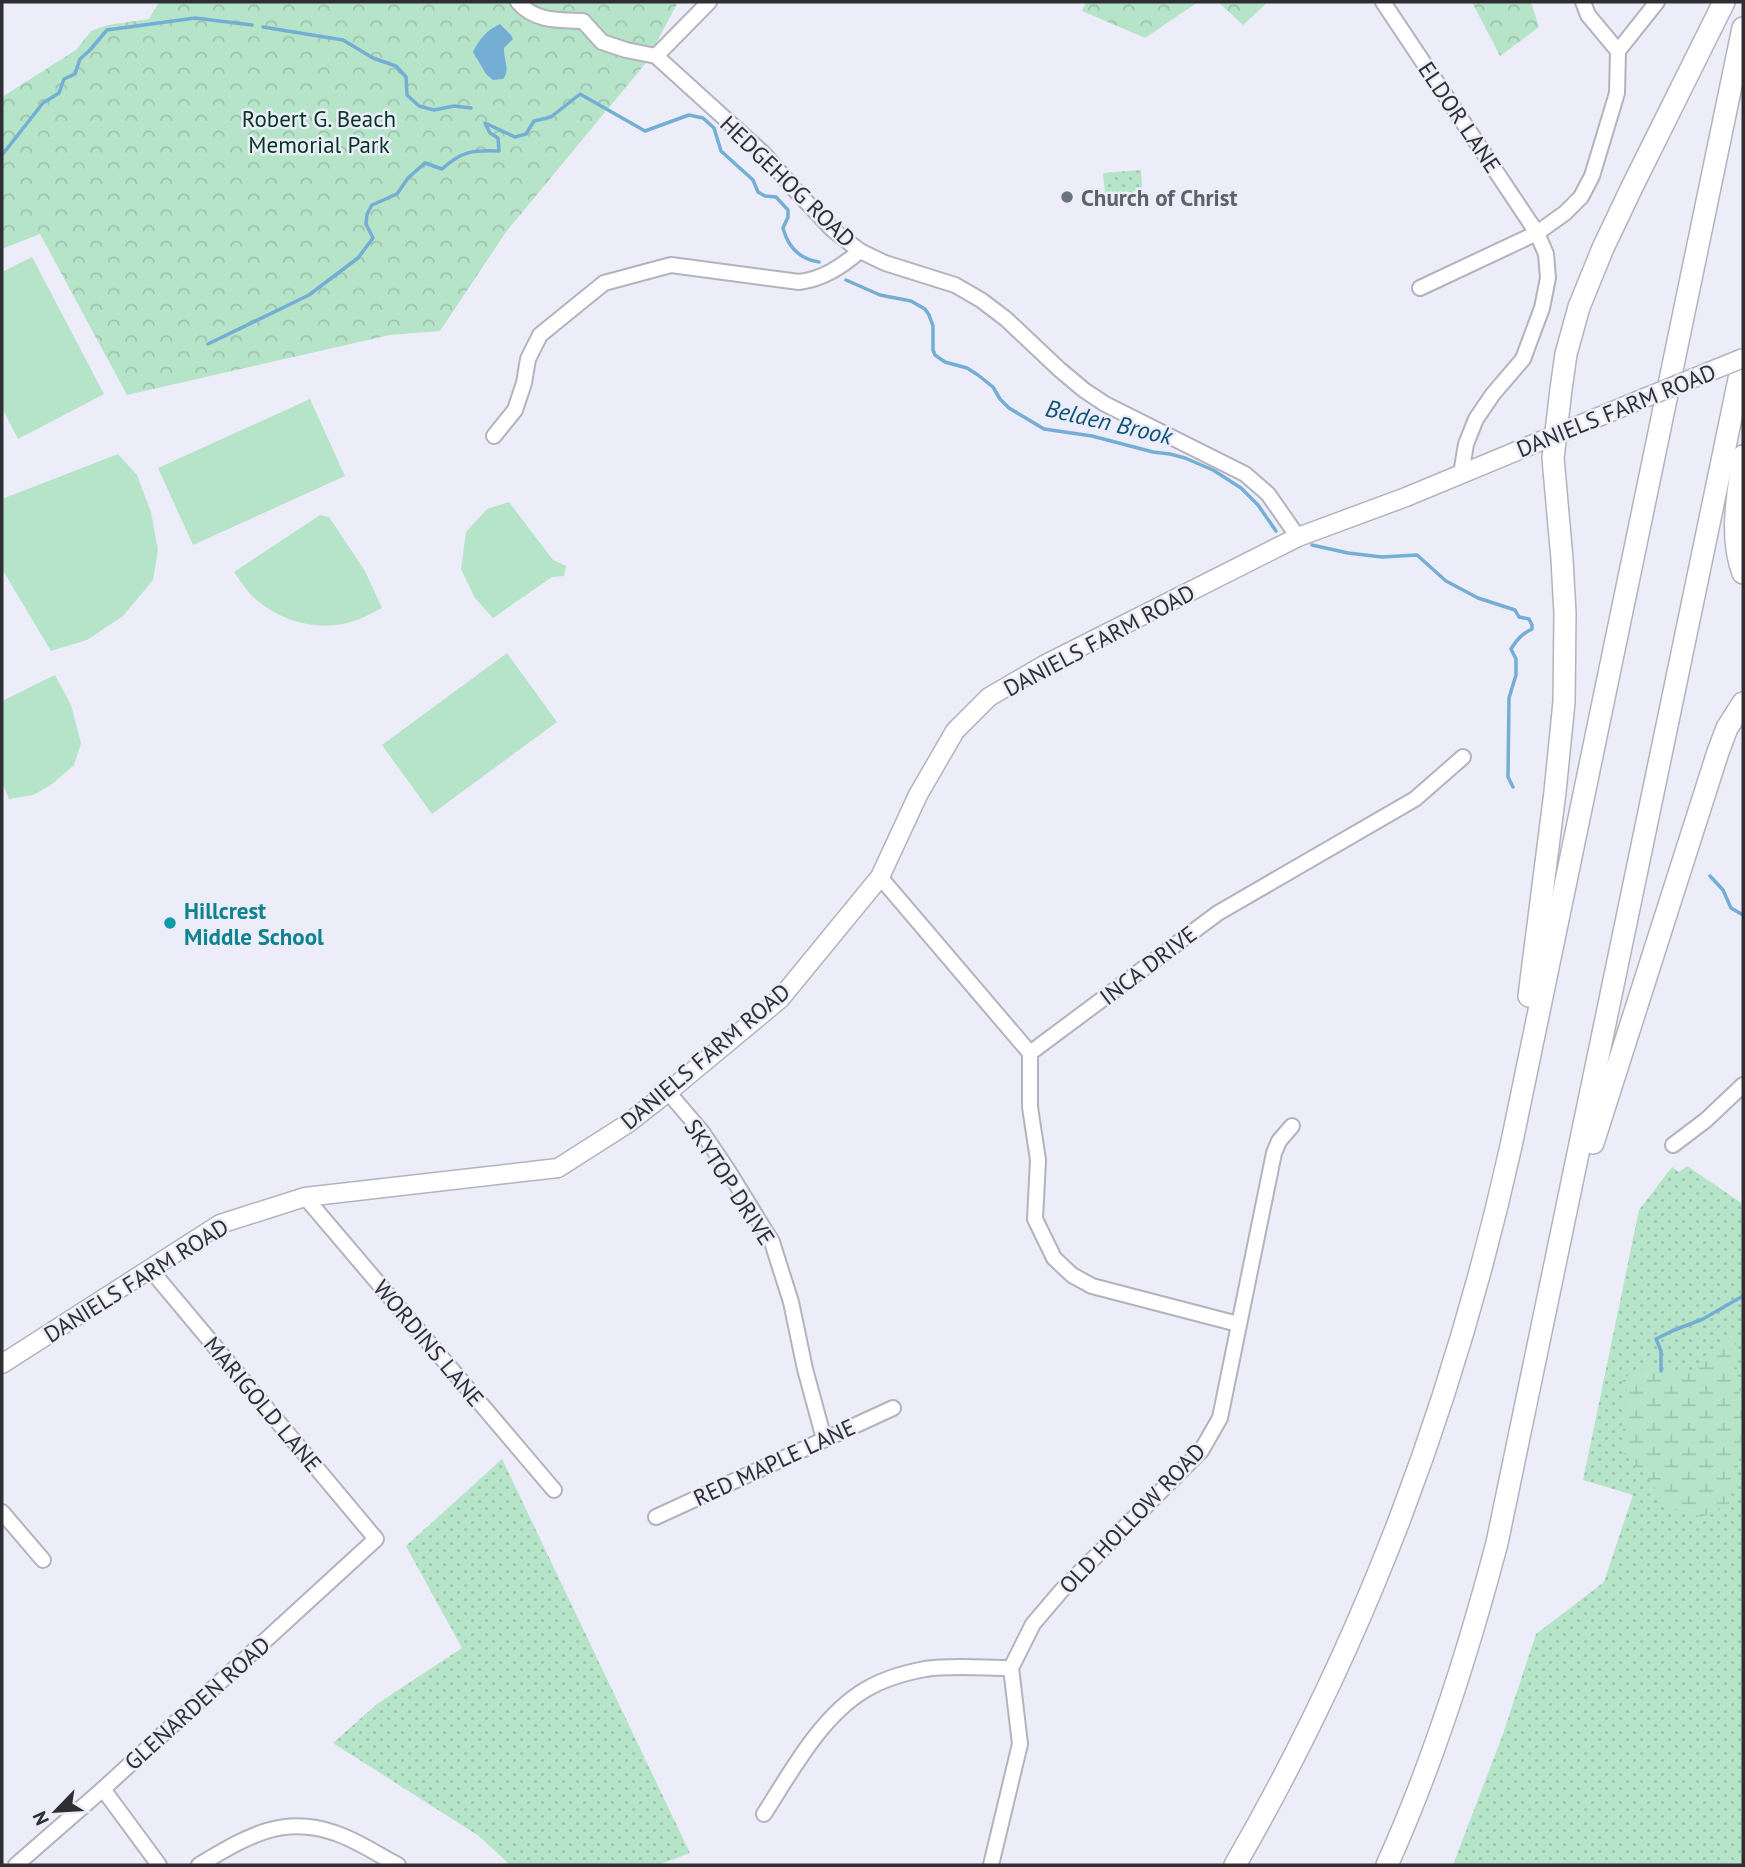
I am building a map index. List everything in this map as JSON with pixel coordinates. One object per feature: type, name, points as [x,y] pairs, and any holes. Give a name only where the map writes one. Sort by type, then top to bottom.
[{"type":"highway","points":[[1502,1185],[1562,732],[1565,614],[1554,465],[1555,435],[1566,354],[1584,293],[1632,187],[1724,2]]},
{"type":"highway","points":[[1235,1865],[1278,1789],[1328,1689],[1389,1548],[1449,1381],[1478,1282],[1502,1185],[1743,29]]},
{"type":"highway","points":[[1387,1865],[1435,1747],[1478,1617],[1497,1543],[1743,359]]},
{"type":"highway","points":[[1743,456],[1736,527],[1743,573]]},
{"type":"highway","points":[[1543,1324],[1600,1118],[1718,752],[1727,728],[1743,703]]},
{"type":"main road","name":"DANIELS FARM ROAD","points":[[2,1364],[220,1224],[305,1197],[558,1168],[627,1124],[780,999],[880,877],[918,795],[955,731],[989,697],[1044,665],[1298,537],[1406,497],[1743,359]]},
{"type":"street","points":[[518,2],[533,15],[551,20],[583,21],[602,42],[656,56],[709,2]]},
{"type":"street","name":"ELDOR LANE","points":[[1382,2],[1537,233],[1546,254],[1548,278],[1542,308],[1523,359],[1476,419],[1466,444],[1461,474]]},
{"type":"street","points":[[1583,2],[1588,15],[1618,51]]},
{"type":"street","points":[[1420,288],[1537,233],[1565,213],[1581,197],[1592,176],[1617,93],[1618,51],[1657,2]]},
{"type":"street","name":"HEDGEHOG ROAD","points":[[656,56],[763,153],[833,230],[860,251],[885,263],[955,285],[981,300],[1006,319],[1067,376],[1105,404],[1245,474],[1268,494],[1298,537]]},
{"type":"street","points":[[494,436],[515,410],[528,359],[540,335],[604,283],[671,265],[799,282],[827,275],[860,251]]},
{"type":"street","name":"INCA DRIVE","points":[[1030,1053],[1218,913],[1415,799],[1463,757]]},
{"type":"street","points":[[880,877],[1030,1053],[1030,1107],[1038,1160],[1035,1219],[1054,1258],[1072,1275],[1092,1286],[1238,1324]]},
{"type":"street","points":[[1673,1145],[1706,1120],[1743,1085]]},
{"type":"street","name":"SKYTOP DRIVE","points":[[668,1092],[702,1132],[772,1242],[791,1302],[824,1439]]},
{"type":"street","name":"OLD HOLLOW ROAD","points":[[1011,1668],[1032,1624],[1062,1590],[1200,1451],[1220,1418],[1274,1153],[1279,1141],[1292,1126]]},
{"type":"street","name":"WORDINS LANE","points":[[305,1197],[554,1490]]},
{"type":"street","name":"MARIGOLD LANE","points":[[150,1269],[376,1539]]},
{"type":"street","name":"RED MAPLE LANE","points":[[656,1517],[892,1408]]},
{"type":"street","points":[[2,1512],[43,1560]]},
{"type":"street","name":"GLENARDEN ROAD","points":[[16,1865],[376,1539]]},
{"type":"street","points":[[764,1814],[823,1727],[837,1711],[863,1691],[894,1677],[928,1669],[1011,1668],[1020,1744],[991,1865]]},
{"type":"street","points":[[103,1789],[159,1865]]},
{"type":"street","points":[[199,1865],[247,1838],[274,1827],[304,1825],[336,1833],[398,1865]]},
{"type":"green space","name":"Robert G. Beach Memorial Park","points":[[159,2],[678,2],[645,64],[506,232],[440,331],[390,335],[127,395],[40,234],[2,249],[2,97],[76,50],[91,31],[108,25],[149,19]]},
{"type":"green space","points":[[1086,2],[1198,2],[1145,38],[1082,11]]},
{"type":"green space","points":[[1218,2],[1268,2],[1243,25]]},
{"type":"green space","points":[[1472,2],[1531,2],[1539,27],[1500,56]]},
{"type":"green space","points":[[1141,170],[1143,199],[1106,202],[1103,173]]},
{"type":"green space","points":[[32,257],[104,394],[18,439],[2,408],[2,272]]},
{"type":"green space","points":[[310,399],[345,476],[193,545],[158,468]]},
{"type":"green space","points":[[118,454],[137,475],[151,512],[158,550],[153,580],[123,616],[87,640],[51,651],[2,569],[2,499]]},
{"type":"green space","points":[[509,502],[553,560],[566,566],[564,576],[552,577],[493,618],[475,598],[461,569],[466,532],[487,509]]},
{"type":"green space","points":[[320,515],[329,517],[365,571],[382,608],[343,624],[328,626],[300,622],[286,618],[261,603],[250,594],[234,572]]},
{"type":"green space","points":[[507,653],[557,722],[432,814],[382,745]]},
{"type":"green space","points":[[55,675],[71,705],[81,743],[74,765],[51,785],[33,795],[9,799],[2,782],[2,701]]},
{"type":"green space","points":[[1687,1166],[1743,1204],[1743,1865],[1453,1865],[1503,1734],[1536,1634],[1604,1582],[1633,1495],[1583,1480],[1639,1210],[1672,1167],[1679,1172]]},
{"type":"green space","points":[[1732,1331],[1736,1340],[1743,1412],[1740,1457],[1729,1504],[1702,1517],[1666,1506],[1650,1480],[1621,1451],[1627,1390],[1622,1381],[1631,1372],[1653,1366],[1666,1372],[1688,1371],[1706,1359]]},
{"type":"green space","points":[[502,1459],[690,1853],[658,1865],[510,1865],[479,1836],[333,1743],[377,1704],[462,1648],[406,1546]]},
{"type":"water","points":[[500,24],[513,39],[504,48],[507,68],[505,75],[503,79],[493,80],[486,74],[473,52],[484,35]]},
{"type":"waterway","points":[[2,155],[43,103],[59,93],[64,79],[75,74],[80,59],[107,30],[195,18],[252,25]]},
{"type":"waterway","points":[[263,27],[343,40],[373,58],[396,66],[406,77],[407,95],[419,106],[434,110],[454,106],[471,108]]},
{"type":"waterway","name":"Belden Brook","points":[[208,344],[309,295],[358,258],[373,238],[366,224],[372,205],[397,194],[408,178],[425,163],[442,169],[468,153],[499,151],[498,138],[490,133],[485,123],[515,137],[526,134],[534,121],[551,117],[580,94],[645,131],[689,115],[703,118],[714,128],[721,151],[753,180],[758,192],[776,197],[788,210],[783,228],[791,246],[800,255],[819,262]]},
{"type":"waterway","name":"Belden Brook","points":[[846,280],[880,295],[911,301],[925,309],[933,326],[935,355],[945,362],[967,368],[978,375],[993,387],[1009,408],[1044,429],[1092,436],[1170,454],[1213,470],[1241,488],[1258,505],[1276,531]]},
{"type":"waterway","name":"Belden Brook","points":[[1312,545],[1382,557],[1417,555],[1446,581],[1478,598],[1515,610],[1519,617],[1529,619],[1532,629],[1520,637],[1511,649],[1516,659],[1516,675],[1509,698],[1508,777],[1513,787]]},
{"type":"waterway","name":"Belden Brook","points":[[1710,876],[1723,890],[1731,908],[1743,915]]},
{"type":"waterway","points":[[1661,1371],[1661,1351],[1656,1339],[1703,1319],[1743,1296]]},
{"type":"place","name":"Church of Christ","points":[[1067,197]]},
{"type":"place","name":"Hillcrest Middle School","points":[[170,923]]}]
